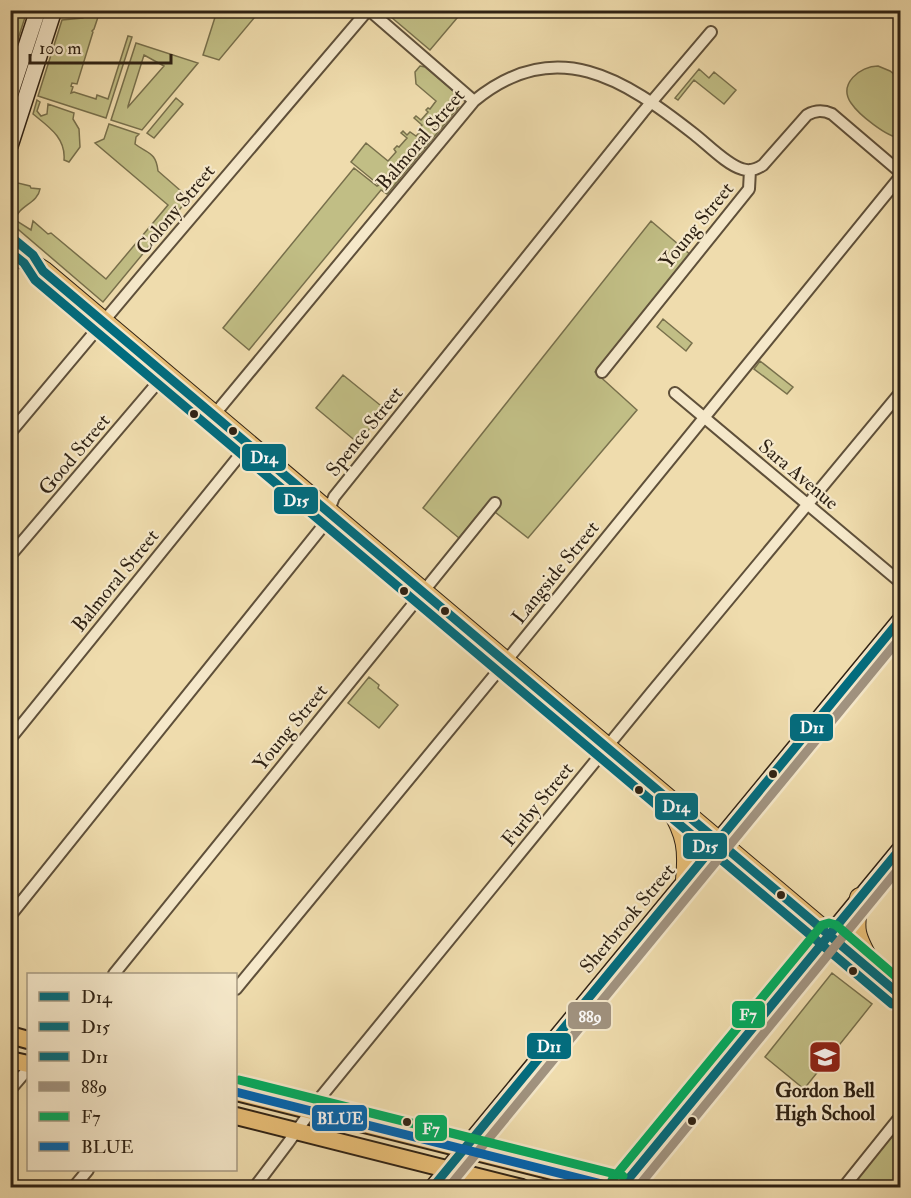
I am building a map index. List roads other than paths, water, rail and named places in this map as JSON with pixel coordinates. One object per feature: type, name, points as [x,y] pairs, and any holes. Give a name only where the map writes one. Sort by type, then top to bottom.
[{"type":"highway","points":[[10,236],[33,255],[43,271]]},
{"type":"highway","points":[[10,250],[43,271],[900,995]]},
{"type":"highway","points":[[665,797],[681,824],[687,841],[686,880]]},
{"type":"highway","points":[[860,898],[855,918],[855,930],[860,945],[876,975]]},
{"type":"main road","points":[[10,95],[38,10]]},
{"type":"main road","points":[[10,146],[54,10]]},
{"type":"main road","name":"Sherbrook Street","points":[[432,1188],[900,620]]},
{"type":"main road","points":[[237,1092],[621,1188],[900,849]]},
{"type":"main road","points":[[10,1035],[27,1040]]},
{"type":"main road","points":[[10,1060],[27,1064]]},
{"type":"main road","points":[[237,1116],[522,1188]]},
{"type":"street","points":[[369,10],[474,101]]},
{"type":"street","name":"Colony Street","points":[[10,433],[369,10]]},
{"type":"street","name":"Spence Street","points":[[10,916],[323,526],[334,497],[651,102],[711,32]]},
{"type":"street","name":"Balmoral Street","points":[[214,415],[474,101],[487,90],[518,75],[553,67],[603,75],[628,86],[736,167],[750,170]]},
{"type":"street","name":"Young Street","points":[[602,372],[749,189],[750,170],[759,168],[767,162],[807,115],[820,111],[832,114],[900,172]]},
{"type":"street","name":"Langside Street","points":[[237,988],[900,177]]},
{"type":"street","name":"Good Street","points":[[10,556],[165,374]]},
{"type":"street","name":"Sara Avenue","points":[[675,393],[900,582]]},
{"type":"street","name":"Furby Street","points":[[254,1188],[310,1111],[606,747],[900,393]]},
{"type":"street","name":"Balmoral Street","points":[[10,739],[248,445]]},
{"type":"street","name":"Young Street","points":[[116,973],[495,503]]},
{"type":"street","points":[[10,1089],[27,1070]]},
{"type":"street","points":[[843,1188],[900,1117]]},
{"type":"street","points":[[74,1188],[87,1171]]},
{"type":"place","name":"Gordon Bell High School","points":[[825,1057]]}]
